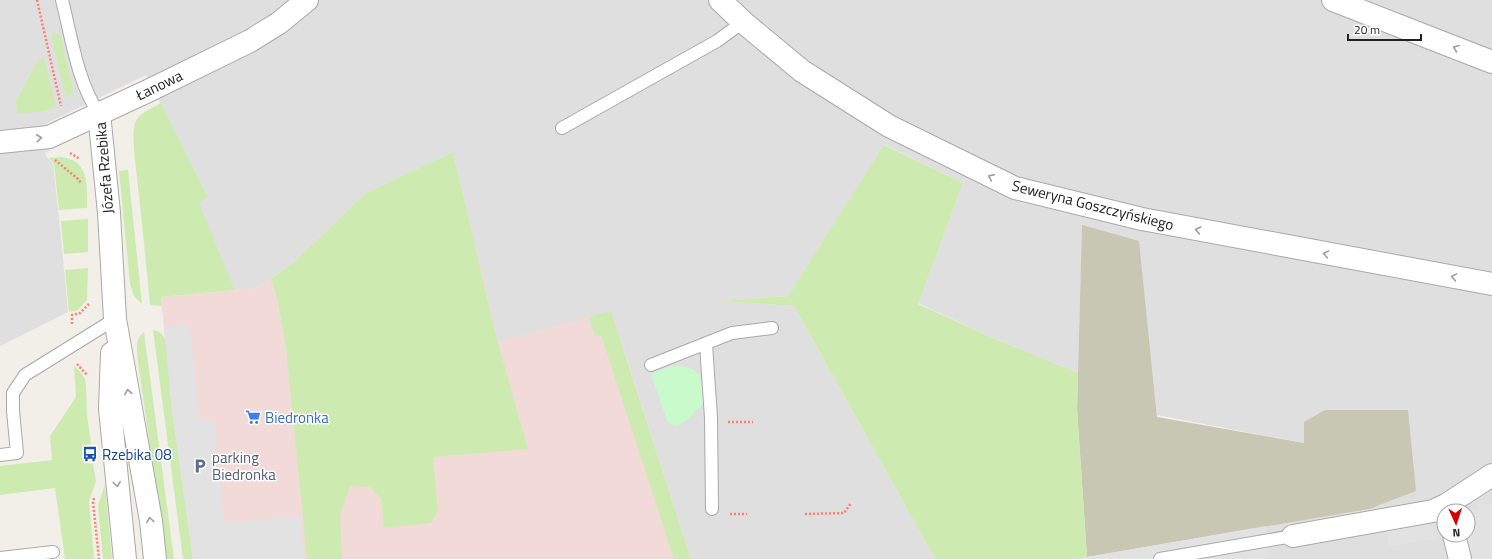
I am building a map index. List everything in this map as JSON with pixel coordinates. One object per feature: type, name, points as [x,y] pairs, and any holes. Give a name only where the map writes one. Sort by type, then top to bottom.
[{"type":"street","name":"Łanowa","points":[[0,142],[49,136],[99,114],[250,41],[279,23],[306,0]]},
{"type":"street","name":"Seweryna Goszczyńskiego","points":[[720,0],[743,22],[802,71],[889,126],[1015,188],[1142,219],[1492,284]]},
{"type":"street","points":[[1333,0],[1492,62]]},
{"type":"street","name":"Józefa Rzebika","points":[[99,114],[109,213],[115,319],[151,521],[155,559]]},
{"type":"street","name":"Józefa Rzebika","points":[[115,319],[110,374],[110,409],[125,559]]},
{"type":"street","points":[[1454,503],[1492,475]]},
{"type":"street","points":[[1293,536],[1436,511]]},
{"type":"street","points":[[1456,543],[1460,559]]},
{"type":"lane","name":"Józefa Rzebika","points":[[62,0],[83,82],[91,103],[99,114]]},
{"type":"lane","points":[[562,128],[717,41],[743,22]]},
{"type":"lane","points":[[0,455],[17,453],[13,411],[14,393],[25,375],[115,319]]},
{"type":"lane","points":[[651,365],[732,333],[772,328]]},
{"type":"lane","points":[[706,344],[711,418],[712,509]]},
{"type":"lane","points":[[1160,559],[1293,536]]},
{"type":"lane","points":[[0,558],[53,552]]},
{"type":"path","points":[[37,0],[61,101],[62,111]]},
{"type":"path","points":[[52,157],[78,179],[82,185]]},
{"type":"path","points":[[805,514],[844,513],[850,503]]},
{"type":"path","points":[[726,514],[747,514]]},
{"type":"shaded area","points":[[0,0],[1492,0],[1492,559],[1267,559],[1266,526],[1304,443],[1157,415],[1139,245],[1082,226],[1078,373],[993,338],[918,303],[963,183],[885,145],[788,296],[723,301],[794,306],[935,559],[691,559],[624,350],[498,343],[453,152],[366,193],[295,261],[271,279],[255,288],[235,290],[198,203],[208,197],[146,75],[47,123],[50,151],[45,152],[46,156],[53,164],[68,312],[0,346]]},
{"type":"shaded area","points":[[453,152],[498,342],[611,311],[691,559],[193,559],[172,410],[161,297],[255,288],[271,279],[295,261],[366,193]]},
{"type":"shaded area","points":[[1082,225],[1139,241],[1157,417],[1304,443],[1304,422],[1325,410],[1408,410],[1416,491],[1369,509],[1087,557],[1077,409]]},
{"type":"shaded area","name":"parking Biedronka","points":[[190,325],[200,420],[214,419],[224,523],[300,516],[304,559],[193,559],[172,410],[164,327]]},
{"type":"shaded area","points":[[1478,504],[1492,504],[1492,559],[1471,559],[1467,543],[1476,543],[1476,509],[1479,509]]},
{"type":"shaded area","points":[[1432,522],[1436,539],[1390,546],[1386,529]]},
{"type":"shaded area","points":[[1266,526],[1267,559],[1078,559],[1087,557]]},
{"type":"green space","points":[[55,33],[60,35],[73,89],[72,94],[66,98],[51,35]]},
{"type":"green space","points":[[43,58],[56,106],[45,111],[17,114],[16,101],[39,59]]},
{"type":"green space","points":[[161,103],[208,197],[199,203],[235,290],[161,297],[162,306],[150,305],[133,135],[135,123],[139,116]]},
{"type":"green space","points":[[884,145],[963,183],[918,304],[993,338],[1078,373],[1077,409],[1087,557],[1078,559],[935,559],[794,306],[719,301],[788,296]]},
{"type":"green space","points":[[453,152],[498,343],[528,449],[433,457],[438,512],[431,523],[384,528],[381,500],[370,487],[350,486],[340,515],[342,559],[307,559],[286,348],[277,297],[271,279],[295,261],[366,193]]},
{"type":"green space","points":[[61,157],[70,159],[77,163],[82,169],[85,175],[87,208],[59,210],[54,164],[49,158]]},
{"type":"green space","points":[[128,170],[142,304],[134,296],[130,284],[119,171]]},
{"type":"green space","points":[[88,219],[88,252],[64,254],[61,221]]},
{"type":"green space","points":[[88,268],[87,300],[78,310],[69,312],[65,270]]},
{"type":"green space","points":[[611,311],[691,559],[674,559],[601,335],[595,336],[589,317]]},
{"type":"green space","points":[[153,330],[158,331],[164,337],[166,342],[172,410],[193,559],[183,559]]},
{"type":"green space","points":[[144,332],[174,559],[166,559],[138,362],[137,342]]},
{"type":"green space","points":[[74,366],[80,371],[85,379],[87,414],[91,444],[86,445],[89,464],[93,464],[96,481],[89,501],[94,559],[65,559],[55,488],[0,495],[0,466],[52,460],[50,436],[76,397]]},
{"type":"green space","points":[[674,366],[683,366],[696,371],[703,387],[704,403],[681,424],[676,425],[671,424],[667,420],[651,374]]},
{"type":"green space","points":[[105,484],[112,559],[103,559],[98,506]]},
{"type":"place","name":"Biedronka","points":[[253,417]]},
{"type":"place","name":"Rzebika 08","points":[[90,454]]},
{"type":"place","name":"parking Biedronka","points":[[200,466]]}]
